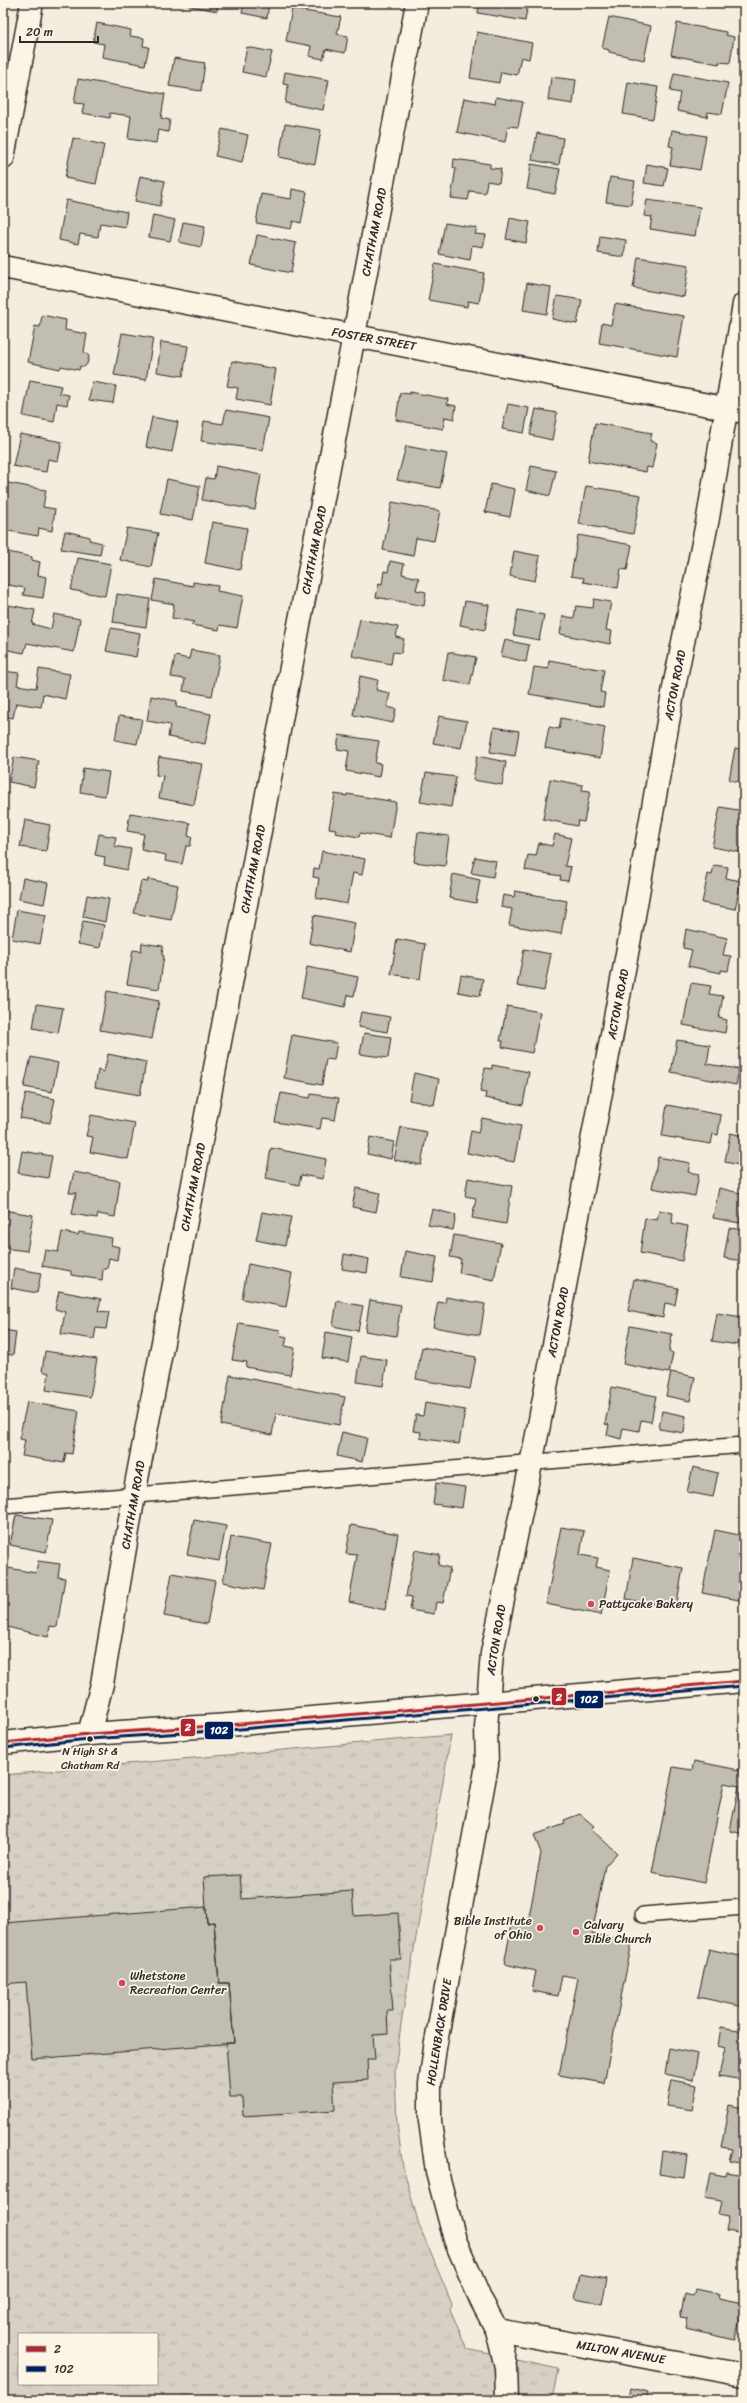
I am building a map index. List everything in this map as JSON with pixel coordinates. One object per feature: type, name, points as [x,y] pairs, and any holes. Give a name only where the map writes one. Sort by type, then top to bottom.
[{"type":"street","points":[[3,158],[32,3]]},
{"type":"street","name":"CHATHAM ROAD","points":[[89,1734],[102,1684],[134,1495],[417,3]]},
{"type":"street","name":"FOSTER STREET","points":[[3,267],[735,410]]},
{"type":"street","name":"ACTON ROAD","points":[[488,1702],[492,1653],[518,1521],[532,1463],[735,410],[744,304]]},
{"type":"street","points":[[3,1743],[89,1734],[229,1725],[744,1681]]},
{"type":"street","name":"HOLLENBACK DRIVE","points":[[488,1702],[487,1765],[435,2048],[430,2084],[430,2121],[437,2172],[454,2240],[481,2300],[498,2330],[506,2367],[507,2400]]},
{"type":"street","name":"MILTON AVENUE","points":[[498,2330],[744,2375]]},
{"type":"lane","points":[[3,1506],[744,1445]]},
{"type":"lane","points":[[643,1915],[744,1907]]},
{"type":"green space","points":[[451,1735],[401,2024],[395,2072],[397,2123],[403,2167],[419,2225],[452,2304],[450,2309],[467,2349],[558,2369],[552,2400],[3,2400],[3,1775]]},
{"type":"building","points":[[187,3],[218,3],[217,11],[186,5]]},
{"type":"building","points":[[244,3],[269,3],[267,18],[242,13]]},
{"type":"building","points":[[479,3],[528,3],[525,21],[478,13]]},
{"type":"building","points":[[292,9],[341,17],[337,34],[348,36],[345,53],[326,49],[323,59],[309,56],[311,46],[286,41]]},
{"type":"building","points":[[609,17],[651,26],[644,60],[609,52],[609,50],[602,48]]},
{"type":"building","points":[[97,23],[131,30],[130,36],[144,38],[143,46],[149,47],[145,65],[102,57],[104,44],[93,42]]},
{"type":"building","points":[[677,23],[726,32],[726,35],[734,37],[730,63],[719,62],[719,64],[671,55]]},
{"type":"building","points":[[477,32],[532,43],[529,59],[521,57],[517,75],[501,72],[499,83],[470,78]]},
{"type":"building","points":[[247,47],[272,52],[266,77],[242,72]]},
{"type":"building","points":[[174,58],[205,63],[201,91],[169,86]]},
{"type":"building","points":[[285,72],[329,80],[323,110],[285,103],[288,85],[283,84]]},
{"type":"building","points":[[674,73],[728,83],[722,114],[708,112],[707,117],[677,111],[680,93],[670,91]]},
{"type":"building","points":[[551,77],[576,80],[573,104],[548,100]]},
{"type":"building","points":[[78,79],[165,94],[161,118],[170,120],[168,132],[158,130],[156,143],[128,139],[131,116],[110,113],[110,118],[82,113],[84,104],[74,103]]},
{"type":"building","points":[[628,82],[658,87],[653,119],[623,114]]},
{"type":"building","points":[[496,97],[523,102],[518,127],[508,126],[505,142],[457,132],[464,98],[495,104]]},
{"type":"building","points":[[285,124],[321,130],[315,164],[279,157]]},
{"type":"building","points":[[222,129],[248,135],[242,162],[215,156]]},
{"type":"building","points":[[672,130],[706,136],[700,170],[670,165],[673,147],[669,146]]},
{"type":"building","points":[[537,133],[563,138],[559,165],[532,160]]},
{"type":"building","points":[[73,138],[104,145],[96,184],[65,178]]},
{"type":"building","points":[[454,159],[490,164],[490,168],[501,169],[499,183],[487,181],[485,193],[470,191],[468,200],[451,198],[456,168],[453,168]]},
{"type":"building","points":[[531,164],[560,169],[555,194],[527,189]]},
{"type":"building","points":[[647,164],[668,168],[664,186],[644,183]]},
{"type":"building","points":[[140,176],[165,181],[160,206],[135,201]]},
{"type":"building","points":[[610,177],[635,181],[631,205],[606,202]]},
{"type":"building","points":[[292,189],[307,192],[301,223],[293,221],[291,229],[256,223],[261,194],[291,199]]},
{"type":"building","points":[[66,200],[127,212],[125,227],[100,223],[98,237],[80,234],[78,244],[59,240]]},
{"type":"building","points":[[647,200],[700,207],[695,236],[650,229],[652,217],[644,216]]},
{"type":"building","points":[[153,215],[175,220],[170,241],[149,237]]},
{"type":"building","points":[[510,218],[530,222],[526,243],[506,239]]},
{"type":"building","points":[[183,222],[205,226],[201,247],[179,242]]},
{"type":"building","points":[[445,223],[477,228],[475,234],[486,235],[483,247],[472,245],[470,260],[439,254]]},
{"type":"building","points":[[257,235],[296,243],[291,273],[251,265]]},
{"type":"building","points":[[600,236],[626,240],[624,257],[598,253]]},
{"type":"building","points":[[638,257],[689,265],[684,297],[633,288]]},
{"type":"building","points":[[435,264],[484,273],[479,303],[468,301],[467,307],[428,300]]},
{"type":"building","points":[[527,283],[551,287],[547,314],[523,310]]},
{"type":"building","points":[[557,296],[582,300],[577,324],[552,319]]},
{"type":"building","points":[[615,304],[684,316],[677,357],[599,343],[602,323],[611,325]]},
{"type":"building","points":[[42,315],[66,320],[65,330],[87,334],[84,352],[89,356],[87,364],[84,367],[80,366],[79,370],[61,366],[60,369],[28,362],[35,326],[40,327]]},
{"type":"building","points":[[122,333],[153,338],[146,380],[114,375]]},
{"type":"building","points":[[161,342],[188,346],[183,376],[157,372]]},
{"type":"building","points":[[232,361],[276,369],[270,405],[236,399],[238,388],[227,386]]},
{"type":"building","points":[[30,380],[61,386],[59,393],[69,395],[67,405],[57,403],[54,422],[23,416]]},
{"type":"building","points":[[92,382],[116,386],[113,403],[89,400]]},
{"type":"building","points":[[410,392],[448,399],[447,404],[456,406],[454,419],[445,417],[443,429],[396,420],[400,393],[410,394]]},
{"type":"building","points":[[508,404],[529,408],[524,433],[502,429]]},
{"type":"building","points":[[536,409],[557,413],[552,440],[530,435]]},
{"type":"building","points":[[226,410],[269,418],[263,450],[201,441],[204,421],[223,424]]},
{"type":"building","points":[[152,417],[178,422],[172,452],[146,447]]},
{"type":"building","points":[[595,423],[652,433],[650,441],[657,443],[652,468],[647,467],[646,472],[588,461]]},
{"type":"building","points":[[20,434],[62,442],[58,461],[48,459],[46,472],[13,466]]},
{"type":"building","points":[[406,446],[447,454],[440,488],[397,480]]},
{"type":"building","points":[[216,466],[261,475],[255,510],[202,500],[206,478],[214,479]]},
{"type":"building","points":[[531,466],[556,471],[550,496],[526,490]]},
{"type":"building","points":[[167,479],[200,486],[193,520],[160,514]]},
{"type":"building","points":[[3,482],[46,490],[43,507],[55,509],[52,531],[39,528],[38,536],[3,530]]},
{"type":"building","points":[[491,484],[515,489],[510,517],[485,512]]},
{"type":"building","points":[[586,486],[641,495],[633,534],[579,524]]},
{"type":"building","points":[[392,502],[440,511],[434,541],[416,538],[413,556],[383,550]]},
{"type":"building","points":[[212,522],[247,528],[240,570],[205,563]]},
{"type":"building","points":[[127,528],[158,533],[151,567],[120,560]]},
{"type":"building","points":[[65,531],[90,537],[89,540],[102,543],[100,555],[61,549]]},
{"type":"building","points":[[578,535],[632,545],[627,570],[621,569],[618,588],[583,582],[584,578],[571,576]]},
{"type":"building","points":[[3,551],[32,557],[32,560],[40,562],[38,575],[46,577],[43,598],[23,595],[25,588],[3,584]]},
{"type":"building","points":[[514,551],[540,556],[535,581],[510,576]]},
{"type":"building","points":[[78,558],[111,564],[105,596],[71,590]]},
{"type":"building","points":[[390,561],[404,564],[402,574],[419,578],[416,590],[426,592],[424,606],[376,597],[379,583],[382,584],[384,571],[388,572]]},
{"type":"building","points":[[156,579],[193,586],[193,582],[218,586],[217,591],[243,596],[237,628],[220,625],[219,630],[191,625],[194,622],[172,618],[174,604],[152,600]]},
{"type":"building","points":[[117,594],[150,599],[146,627],[113,622]]},
{"type":"building","points":[[594,599],[611,602],[606,630],[612,631],[610,644],[560,634],[563,616],[574,618],[576,606],[593,608]]},
{"type":"building","points":[[465,601],[489,605],[485,630],[460,625]]},
{"type":"building","points":[[3,604],[35,610],[32,624],[51,629],[54,614],[80,619],[74,652],[27,643],[24,653],[3,649]]},
{"type":"building","points":[[518,610],[544,615],[539,640],[513,635]]},
{"type":"building","points":[[360,619],[398,627],[396,637],[404,639],[401,653],[393,652],[391,664],[352,656]]},
{"type":"building","points":[[111,628],[140,633],[136,657],[106,651]]},
{"type":"building","points":[[505,640],[529,645],[526,662],[501,656]]},
{"type":"building","points":[[191,650],[220,655],[212,696],[183,691],[185,679],[171,677],[175,656],[189,659]]},
{"type":"building","points":[[448,652],[476,657],[470,685],[443,680]]},
{"type":"building","points":[[549,660],[604,670],[600,692],[605,693],[603,707],[529,694],[534,667],[548,669]]},
{"type":"building","points":[[39,669],[70,674],[65,699],[43,694],[41,707],[16,703],[13,718],[3,716],[3,671],[19,673],[17,685],[36,688]]},
{"type":"building","points":[[360,676],[378,680],[376,690],[390,693],[387,707],[396,709],[393,723],[353,715]]},
{"type":"building","points":[[151,696],[177,701],[176,707],[211,714],[205,744],[168,737],[170,725],[147,721]]},
{"type":"building","points":[[119,716],[142,719],[137,744],[115,740]]},
{"type":"building","points":[[439,716],[467,721],[461,748],[433,743]]},
{"type":"building","points":[[561,718],[605,727],[600,758],[545,748],[549,727],[559,729]]},
{"type":"building","points":[[494,727],[519,731],[515,756],[490,752]]},
{"type":"building","points":[[339,735],[379,741],[375,763],[381,764],[379,777],[346,771],[349,751],[337,749]]},
{"type":"building","points":[[735,748],[744,750],[744,783],[729,780]]},
{"type":"building","points":[[477,756],[506,762],[502,785],[473,780]]},
{"type":"building","points":[[14,757],[39,761],[34,787],[9,782]]},
{"type":"building","points":[[159,757],[202,764],[194,805],[159,798],[163,776],[156,775]]},
{"type":"building","points":[[83,768],[109,772],[105,796],[80,792]]},
{"type":"building","points":[[426,773],[456,777],[451,807],[420,802]]},
{"type":"building","points":[[550,779],[583,785],[582,790],[590,791],[584,822],[578,821],[577,826],[543,819]]},
{"type":"building","points":[[335,794],[347,796],[347,794],[396,802],[390,838],[360,833],[359,837],[335,833],[336,829],[329,828]]},
{"type":"building","points":[[720,807],[744,811],[744,853],[712,847]]},
{"type":"building","points":[[130,813],[190,823],[188,836],[192,837],[190,846],[186,846],[182,864],[165,861],[166,855],[141,850],[144,834],[127,831]]},
{"type":"building","points":[[25,820],[50,825],[46,851],[20,847]]},
{"type":"building","points":[[418,832],[449,836],[445,866],[414,862]]},
{"type":"building","points":[[99,834],[116,837],[114,846],[131,849],[127,870],[104,865],[105,857],[95,855]]},
{"type":"building","points":[[555,834],[571,838],[565,866],[571,867],[568,881],[560,880],[561,876],[525,870],[528,855],[536,856],[539,843],[552,846]]},
{"type":"building","points":[[322,851],[365,859],[362,875],[353,873],[347,904],[316,898],[319,878],[313,877],[314,868],[319,869]]},
{"type":"building","points":[[475,857],[496,861],[493,877],[471,873]]},
{"type":"building","points":[[714,865],[728,867],[726,878],[741,881],[735,909],[702,903],[708,874],[712,875]]},
{"type":"building","points":[[453,874],[480,880],[476,903],[449,898]]},
{"type":"building","points":[[23,878],[48,883],[44,904],[19,899]]},
{"type":"building","points":[[148,879],[178,885],[171,920],[134,913],[141,881],[148,882]]},
{"type":"building","points":[[515,891],[567,901],[561,934],[509,925],[512,909],[501,907],[503,895],[514,897]]},
{"type":"building","points":[[87,895],[109,899],[105,922],[83,917]]},
{"type":"building","points":[[17,910],[46,915],[40,944],[12,939]]},
{"type":"building","points":[[314,915],[355,923],[350,952],[309,943]]},
{"type":"building","points":[[83,921],[104,925],[100,948],[78,944]]},
{"type":"building","points":[[686,929],[727,938],[723,955],[731,956],[728,971],[721,970],[721,973],[688,966],[692,950],[683,948]]},
{"type":"building","points":[[397,939],[425,944],[420,979],[391,974]]},
{"type":"building","points":[[142,943],[163,946],[162,955],[164,956],[159,989],[127,984],[133,950],[141,951]]},
{"type":"building","points":[[524,949],[551,954],[544,991],[517,986]]},
{"type":"building","points":[[307,967],[358,977],[354,996],[348,995],[345,1007],[301,998]]},
{"type":"building","points":[[461,975],[483,979],[480,996],[458,992]]},
{"type":"building","points":[[691,983],[711,986],[709,994],[723,996],[719,1018],[727,1020],[725,1033],[683,1025]]},
{"type":"building","points":[[107,991],[159,1001],[152,1039],[100,1030]]},
{"type":"building","points":[[37,1004],[63,1008],[58,1033],[33,1028]]},
{"type":"building","points":[[507,1006],[540,1012],[532,1053],[502,1047],[503,1041],[500,1041]]},
{"type":"building","points":[[361,1012],[390,1017],[387,1032],[358,1027]]},
{"type":"building","points":[[364,1033],[391,1037],[388,1058],[360,1054]]},
{"type":"building","points":[[292,1035],[337,1043],[334,1060],[326,1059],[322,1085],[284,1078]]},
{"type":"building","points":[[677,1040],[710,1045],[707,1064],[739,1069],[736,1085],[671,1072]]},
{"type":"building","points":[[108,1054],[146,1062],[140,1095],[95,1087],[98,1070],[104,1072]]},
{"type":"building","points":[[31,1057],[58,1063],[52,1092],[24,1087]]},
{"type":"building","points":[[492,1065],[529,1072],[523,1105],[485,1098],[486,1093],[480,1092],[485,1068],[492,1069]]},
{"type":"building","points":[[414,1073],[439,1079],[434,1105],[409,1100]]},
{"type":"building","points":[[3,1087],[9,1089],[4,1110],[3,1110]]},
{"type":"building","points":[[26,1093],[55,1099],[50,1123],[20,1118]]},
{"type":"building","points":[[281,1093],[310,1098],[311,1094],[339,1098],[335,1120],[322,1118],[320,1129],[275,1122]]},
{"type":"building","points":[[667,1105],[721,1115],[718,1135],[713,1134],[711,1144],[662,1136]]},
{"type":"building","points":[[91,1115],[135,1123],[128,1159],[90,1152],[93,1137],[86,1136]]},
{"type":"building","points":[[482,1118],[521,1126],[514,1162],[467,1153],[471,1131],[478,1133]]},
{"type":"building","points":[[401,1127],[427,1132],[421,1165],[394,1160]]},
{"type":"building","points":[[730,1133],[744,1136],[744,1166],[725,1162]]},
{"type":"building","points":[[370,1137],[394,1142],[391,1159],[367,1154]]},
{"type":"building","points":[[271,1148],[326,1159],[323,1179],[301,1175],[299,1185],[266,1178]]},
{"type":"building","points":[[22,1151],[52,1156],[48,1178],[18,1173]]},
{"type":"building","points":[[658,1157],[690,1163],[688,1172],[699,1174],[695,1196],[652,1188]]},
{"type":"building","points":[[74,1172],[120,1181],[115,1217],[98,1214],[97,1218],[72,1214],[76,1193],[69,1193]]},
{"type":"building","points":[[468,1178],[512,1186],[506,1224],[472,1218],[476,1198],[465,1196]]},
{"type":"building","points":[[356,1188],[380,1193],[376,1212],[352,1207]]},
{"type":"building","points":[[719,1188],[744,1194],[740,1223],[713,1218]]},
{"type":"building","points":[[432,1209],[456,1215],[453,1230],[428,1225]]},
{"type":"building","points":[[3,1210],[33,1215],[27,1251],[3,1248]]},
{"type":"building","points":[[659,1210],[673,1213],[672,1223],[688,1226],[682,1261],[640,1253],[645,1218],[657,1220]]},
{"type":"building","points":[[262,1212],[291,1217],[285,1246],[256,1240]]},
{"type":"building","points":[[729,1228],[744,1230],[744,1261],[724,1258]]},
{"type":"building","points":[[62,1232],[78,1235],[79,1232],[112,1238],[111,1245],[119,1247],[117,1260],[109,1258],[107,1269],[103,1269],[102,1280],[71,1275],[71,1271],[42,1266],[45,1250],[58,1252]]},
{"type":"building","points":[[454,1235],[501,1243],[494,1280],[459,1273],[461,1259],[450,1257]]},
{"type":"building","points":[[405,1251],[437,1257],[433,1282],[401,1277]]},
{"type":"building","points":[[344,1254],[369,1259],[367,1273],[342,1269]]},
{"type":"building","points":[[248,1264],[292,1273],[286,1307],[242,1299]]},
{"type":"building","points":[[14,1268],[41,1273],[37,1293],[11,1288]]},
{"type":"building","points":[[634,1279],[678,1288],[675,1305],[665,1303],[663,1318],[628,1311]]},
{"type":"building","points":[[59,1291],[101,1299],[98,1311],[109,1312],[106,1329],[96,1328],[94,1339],[61,1334],[65,1312],[55,1309]]},
{"type":"building","points":[[446,1297],[485,1304],[480,1335],[433,1327],[438,1302],[445,1303]]},
{"type":"building","points":[[370,1300],[401,1305],[396,1336],[365,1331]]},
{"type":"building","points":[[337,1301],[363,1306],[358,1331],[333,1326]]},
{"type":"building","points":[[717,1313],[742,1317],[738,1345],[712,1341]]},
{"type":"building","points":[[239,1323],[280,1330],[279,1335],[287,1337],[285,1346],[295,1348],[290,1375],[246,1367],[247,1362],[232,1360]]},
{"type":"building","points":[[630,1326],[672,1334],[669,1352],[673,1353],[669,1373],[623,1364]]},
{"type":"building","points":[[3,1330],[16,1332],[13,1355],[3,1354]]},
{"type":"building","points":[[326,1332],[352,1337],[348,1362],[322,1358]]},
{"type":"building","points":[[422,1347],[476,1357],[470,1389],[416,1379]]},
{"type":"building","points":[[45,1351],[97,1359],[90,1397],[46,1390],[49,1373],[42,1371]]},
{"type":"building","points":[[361,1356],[387,1360],[383,1386],[357,1382]]},
{"type":"building","points":[[671,1372],[695,1377],[690,1401],[666,1396]]},
{"type":"building","points":[[230,1375],[345,1397],[339,1425],[276,1413],[272,1435],[221,1425]]},
{"type":"building","points":[[612,1387],[656,1396],[651,1422],[641,1420],[639,1431],[623,1428],[621,1439],[607,1435],[609,1425],[605,1424]]},
{"type":"building","points":[[27,1402],[79,1411],[72,1454],[66,1453],[64,1463],[22,1456],[25,1440],[19,1439]]},
{"type":"building","points":[[425,1403],[465,1410],[459,1444],[420,1438],[421,1432],[413,1431],[416,1415],[423,1416]]},
{"type":"building","points":[[662,1411],[686,1416],[684,1433],[659,1429]]},
{"type":"building","points":[[342,1432],[367,1438],[362,1462],[337,1456]]},
{"type":"building","points":[[693,1467],[718,1473],[713,1497],[687,1492]]},
{"type":"building","points":[[436,1483],[465,1487],[462,1508],[433,1504]]},
{"type":"building","points":[[16,1515],[52,1520],[46,1552],[10,1545]]},
{"type":"building","points":[[194,1520],[226,1526],[219,1561],[187,1555]]},
{"type":"building","points":[[351,1525],[398,1534],[385,1610],[349,1602],[357,1555],[346,1554]]},
{"type":"building","points":[[561,1527],[584,1531],[580,1555],[598,1558],[596,1567],[610,1570],[601,1615],[546,1604]]},
{"type":"building","points":[[715,1530],[744,1536],[744,1575],[739,1600],[702,1593]]},
{"type":"building","points":[[231,1537],[272,1544],[263,1590],[223,1582]]},
{"type":"building","points":[[415,1550],[440,1555],[438,1565],[450,1568],[443,1603],[436,1602],[434,1614],[410,1610],[412,1597],[406,1596]]},
{"type":"building","points":[[633,1558],[683,1568],[676,1608],[626,1599]]},
{"type":"building","points":[[38,1561],[60,1564],[58,1577],[65,1578],[57,1627],[50,1626],[48,1637],[3,1626],[3,1567],[36,1573]]},
{"type":"building","points":[[172,1573],[215,1581],[207,1624],[164,1616]]},
{"type":"building","points":[[694,1761],[744,1771],[744,1834],[730,1831],[739,1786],[724,1783],[704,1883],[652,1872],[673,1767],[692,1770]]},
{"type":"building","points":[[580,1814],[594,1826],[591,1829],[617,1853],[605,1866],[592,1934],[632,1942],[604,2083],[559,2075],[578,1978],[562,1975],[558,1996],[532,1991],[536,1971],[504,1964],[513,1919],[528,1922],[541,1853],[534,1835],[565,1824],[564,1820]]},
{"type":"building","points":[[240,1875],[242,1899],[352,1891],[354,1916],[398,1913],[401,1959],[389,1959],[393,2011],[387,2011],[388,2034],[373,2035],[375,2059],[367,2059],[368,2080],[333,2082],[335,2110],[243,2116],[242,2097],[230,2097],[226,2043],[234,2043],[229,1983],[219,1983],[214,1922],[207,1923],[204,1877]]},
{"type":"building","name":"Whetstone Recreation Center","points":[[206,1907],[207,1923],[214,1922],[219,1983],[229,1983],[234,2043],[32,2059],[26,1982],[3,1984],[3,1923]]},
{"type":"building","points":[[709,1949],[744,1957],[744,2007],[698,1997]]},
{"type":"building","points":[[721,2027],[744,2031],[744,2080],[719,2076],[725,2048],[718,2046]]},
{"type":"building","points":[[669,2048],[698,2054],[693,2080],[665,2074]]},
{"type":"building","points":[[672,2080],[697,2085],[692,2110],[667,2106]]},
{"type":"building","points":[[729,2105],[744,2108],[744,2164],[729,2161],[732,2149],[721,2147]]},
{"type":"building","points":[[662,2151],[687,2155],[684,2178],[659,2174]]},
{"type":"building","points":[[726,2172],[744,2175],[744,2234],[726,2231],[729,2217],[718,2215],[721,2201],[705,2198],[710,2173],[725,2176]]},
{"type":"building","points":[[580,2274],[607,2279],[602,2304],[575,2299]]},
{"type":"building","points":[[696,2289],[719,2294],[718,2299],[743,2304],[735,2340],[685,2329],[687,2318],[680,2317],[685,2294],[692,2296]]},
{"type":"building","points":[[631,2388],[648,2392],[647,2400],[628,2400]]},
{"type":"transit line","name":"2","points":[[3,1743],[89,1734],[229,1725],[744,1681]]},
{"type":"transit line","name":"102","points":[[4,1748],[89,1739],[229,1730],[744,1686]]},
{"type":"place","name":"Pattycake Bakery","points":[[591,1604]]},
{"type":"place","name":"N High St & Chatham Rd","points":[[90,1739]]},
{"type":"place","name":"Bible Institute of Ohio","points":[[540,1928]]},
{"type":"place","name":"Calvary Bible Church","points":[[576,1932]]},
{"type":"place","name":"Whetstone Recreation Center","points":[[122,1983]]}]
